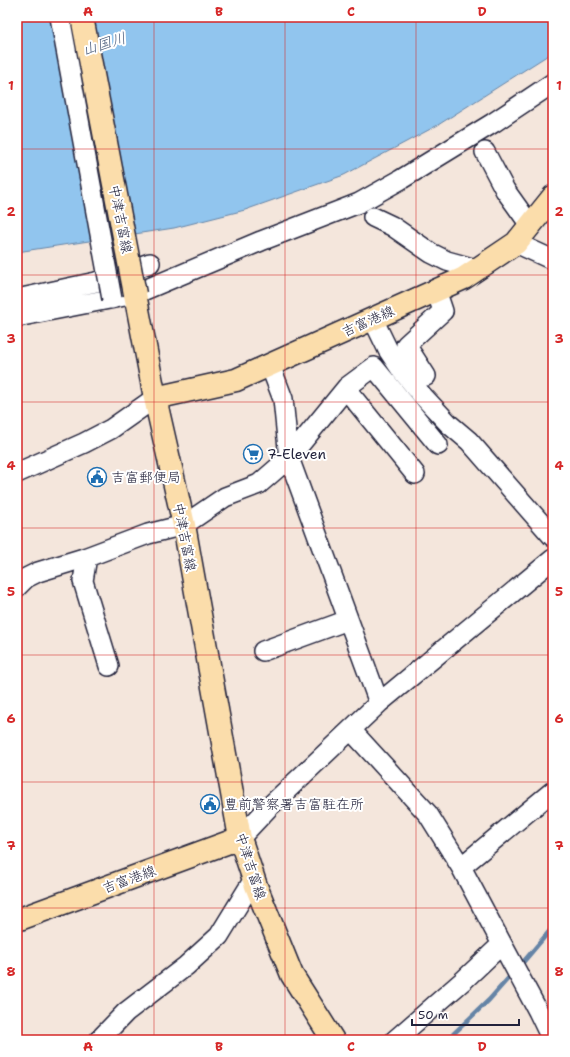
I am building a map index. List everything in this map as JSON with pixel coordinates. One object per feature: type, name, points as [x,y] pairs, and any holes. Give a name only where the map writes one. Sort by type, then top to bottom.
[{"type":"main road","name":"中津吉富線","points":[[82,17],[155,398],[184,525],[240,838],[254,879],[292,975],[333,1040]]},
{"type":"main road","name":"吉富港線","points":[[155,398],[236,380],[464,278],[516,243],[553,197]]},
{"type":"main road","name":"吉富港線","points":[[17,920],[240,838]]},
{"type":"street","points":[[60,17],[112,299]]},
{"type":"street","points":[[17,317],[136,294],[261,241],[358,203],[400,180],[493,124],[553,83]]},
{"type":"street","points":[[485,152],[505,190],[530,225]]},
{"type":"street","points":[[373,217],[392,226],[430,253],[447,261],[476,269]]},
{"type":"street","points":[[516,243],[553,260]]},
{"type":"street","points":[[17,299],[96,282],[150,263]]},
{"type":"street","points":[[426,376],[406,345],[443,311],[436,290]]},
{"type":"street","points":[[373,319],[388,350],[402,371],[449,424],[469,441],[553,538]]},
{"type":"street","points":[[270,365],[283,399],[289,458],[379,703]]},
{"type":"street","points":[[17,587],[26,578],[38,572],[87,557],[148,534],[184,525],[225,497],[259,484],[289,458],[346,389],[374,367],[438,445]]},
{"type":"street","points":[[346,389],[415,474]]},
{"type":"street","points":[[17,473],[84,443],[111,429],[155,398]]},
{"type":"street","points":[[87,557],[83,581],[109,666]]},
{"type":"street","points":[[240,838],[270,806],[379,703],[553,559]]},
{"type":"street","points":[[262,651],[348,620]]},
{"type":"street","points":[[351,730],[428,814],[462,867],[552,1040]]},
{"type":"street","points":[[462,867],[553,791]]},
{"type":"street","points":[[99,1040],[126,1012],[186,966],[219,936],[254,879]]},
{"type":"street","points":[[395,1040],[465,979],[502,944]]},
{"type":"water","name":"山国川","points":[[17,17],[553,17],[553,52],[438,125],[344,175],[245,210],[174,228],[17,252]]},
{"type":"waterway","points":[[519,967],[553,927]]},
{"type":"waterway","points":[[447,1040],[489,1000],[512,974]]},
{"type":"place","name":"7-Eleven","points":[[253,454]]},
{"type":"place","name":"吉富郵便局","points":[[97,477]]},
{"type":"place","name":"豊前警察署吉富駐在所","points":[[210,804]]}]
